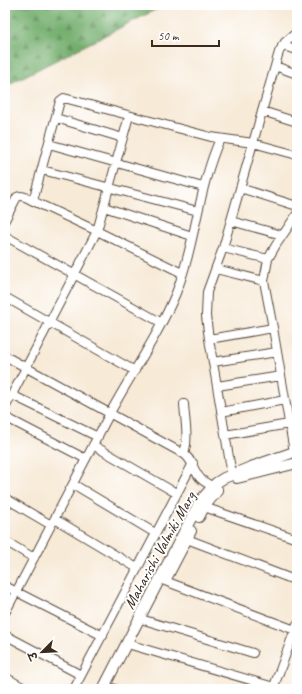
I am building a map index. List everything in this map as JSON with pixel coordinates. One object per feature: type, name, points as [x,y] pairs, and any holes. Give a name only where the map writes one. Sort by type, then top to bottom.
[{"type":"street","points":[[232,475],[209,339],[206,307],[207,292],[223,248],[275,66],[282,46],[297,32]]},
{"type":"street","points":[[282,46],[297,50]]},
{"type":"street","points":[[275,66],[297,74]]},
{"type":"street","points":[[33,201],[61,100],[64,98],[220,139],[253,143],[297,155]]},
{"type":"street","points":[[262,111],[297,122]]},
{"type":"street","points":[[5,408],[97,231],[129,116]]},
{"type":"street","points":[[56,118],[123,138]]},
{"type":"street","points":[[5,614],[93,445],[162,323],[182,273],[203,187],[220,139]]},
{"type":"street","points":[[49,144],[116,164],[203,187]]},
{"type":"street","points":[[42,170],[198,211]]},
{"type":"street","points":[[240,188],[297,206]]},
{"type":"street","points":[[5,220],[17,197],[20,195],[182,273]]},
{"type":"street","points":[[104,206],[192,236]]},
{"type":"street","points":[[296,452],[285,400],[264,281],[268,259],[282,235],[297,214]]},
{"type":"street","points":[[231,221],[282,235]]},
{"type":"street","points":[[5,236],[162,323]]},
{"type":"street","points":[[223,248],[268,259]]},
{"type":"street","points":[[216,269],[264,281]]},
{"type":"street","points":[[5,297],[135,370]]},
{"type":"street","points":[[209,339],[273,328]]},
{"type":"street","points":[[213,362],[277,352]]},
{"type":"street","points":[[5,356],[184,454],[193,463],[201,479],[216,488]]},
{"type":"street","points":[[217,386],[281,376]]},
{"type":"street","points":[[12,394],[98,437]]},
{"type":"street","points":[[221,412],[285,400]]},
{"type":"street","points":[[184,404],[186,446],[184,454]]},
{"type":"street","points":[[5,417],[86,459]]},
{"type":"street","points":[[225,435],[290,424]]},
{"type":"street","points":[[93,445],[176,493]]},
{"type":"street","name":"Maharishi Valmiki Marg","points":[[108,688],[204,507],[216,488],[224,478],[296,452]]},
{"type":"street","name":"Maharishi Valmiki Marg","points":[[108,688],[200,501],[216,488],[236,479],[297,462]]},
{"type":"street","points":[[74,689],[193,463]]},
{"type":"street","points":[[73,484],[155,533]]},
{"type":"street","points":[[5,498],[53,522],[137,568]]},
{"type":"street","points":[[204,507],[297,539]]},
{"type":"street","points":[[187,539],[297,581]]},
{"type":"street","points":[[5,541],[34,558]]},
{"type":"street","points":[[131,645],[274,688],[296,627],[165,581]]},
{"type":"street","points":[[5,586],[103,636]]},
{"type":"street","points":[[144,620],[253,653]]},
{"type":"street","points":[[5,635],[82,675]]},
{"type":"street","points":[[5,677],[26,689]]},
{"type":"green space","points":[[5,5],[165,5],[5,86]]}]
